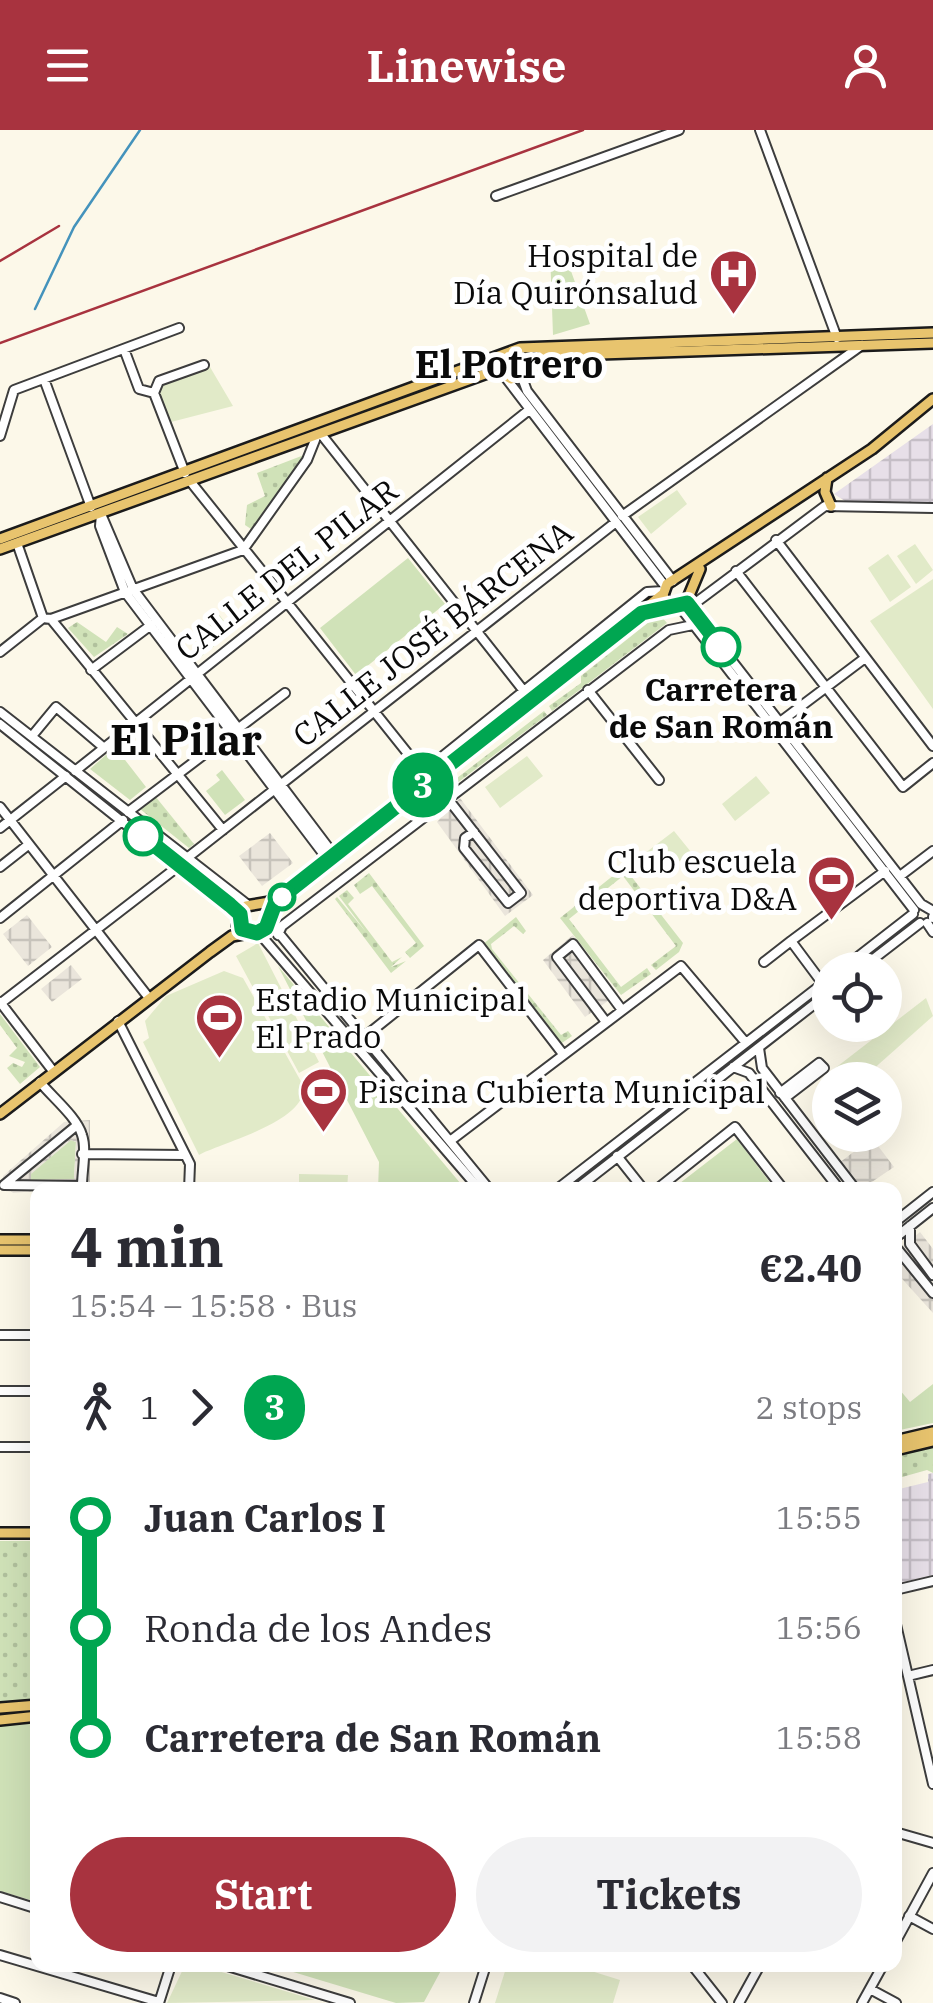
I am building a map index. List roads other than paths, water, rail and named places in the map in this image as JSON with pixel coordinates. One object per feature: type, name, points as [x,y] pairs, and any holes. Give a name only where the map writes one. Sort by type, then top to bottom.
[{"type":"main road","points":[[0,550],[101,514],[508,352],[933,333]]},
{"type":"main road","points":[[496,370],[506,378],[541,356],[933,343]]},
{"type":"main road","points":[[508,352],[520,357],[521,369]]},
{"type":"main road","points":[[496,370],[497,358]]},
{"type":"main road","points":[[0,539],[319,434],[496,370]]},
{"type":"main road","points":[[232,936],[239,918],[252,905],[276,901],[527,695],[642,613],[668,587],[804,491],[872,450],[933,398]]},
{"type":"main road","points":[[827,478],[828,506]]},
{"type":"main road","points":[[804,491],[828,506]]},
{"type":"main road","points":[[687,602],[705,563]]},
{"type":"main road","points":[[668,587],[687,602]]},
{"type":"main road","points":[[668,587],[668,606]]},
{"type":"main road","points":[[642,613],[687,602]]},
{"type":"main road","points":[[274,924],[276,901]]},
{"type":"main road","points":[[252,905],[274,924]]},
{"type":"main road","points":[[239,918],[254,933]]},
{"type":"main road","points":[[0,1114],[232,936],[254,933],[274,924]]},
{"type":"main road","points":[[0,1240],[30,1240]]},
{"type":"main road","points":[[0,1250],[30,1250]]},
{"type":"main road","points":[[902,1439],[933,1432]]},
{"type":"main road","points":[[902,1449],[933,1442]]},
{"type":"main road","points":[[0,1533],[30,1533]]},
{"type":"main road","points":[[0,1708],[30,1706]]},
{"type":"main road","points":[[0,1720],[30,1717]]},
{"type":"street","points":[[496,196],[679,130]]},
{"type":"street","points":[[760,130],[836,338]]},
{"type":"street","points":[[0,436],[14,390],[179,328]]},
{"type":"street","name":"CALLE JOSÉ BÁRCENA","points":[[0,1002],[95,932],[619,519],[862,345]]},
{"type":"street","points":[[124,349],[139,389],[154,393]]},
{"type":"street","points":[[204,364],[159,381],[154,393],[188,477],[426,776]]},
{"type":"street","points":[[0,637],[2,650],[47,618],[243,550],[307,460],[319,434],[527,695],[647,592],[668,587],[527,391],[521,369]]},
{"type":"street","points":[[506,378],[619,519]]},
{"type":"street","points":[[44,379],[91,507]]},
{"type":"street","name":"CALLE DEL PILAR","points":[[76,771],[530,410]]},
{"type":"street","points":[[687,602],[828,506],[933,508]]},
{"type":"street","points":[[101,514],[129,591],[151,626],[195,675]]},
{"type":"street","points":[[776,540],[933,746]]},
{"type":"street","points":[[18,543],[47,618],[224,830]]},
{"type":"street","points":[[736,572],[903,787],[933,763]]},
{"type":"street","points":[[129,591],[331,858]]},
{"type":"street","points":[[687,602],[693,625],[885,870],[926,913]]},
{"type":"street","points":[[687,602],[900,876],[926,913],[933,932]]},
{"type":"street","points":[[483,1182],[274,924],[673,628],[693,625]]},
{"type":"street","points":[[92,670],[151,626]]},
{"type":"street","points":[[780,722],[865,658]]},
{"type":"street","points":[[588,690],[659,780]]},
{"type":"street","points":[[0,918],[178,772],[285,693]]},
{"type":"street","points":[[32,736],[56,707],[103,747]]},
{"type":"street","points":[[0,712],[184,862],[252,905]]},
{"type":"street","points":[[0,724],[66,776],[126,816]]},
{"type":"street","points":[[0,828],[66,776]]},
{"type":"street","points":[[448,798],[521,893],[508,903],[464,848],[465,838],[473,831]]},
{"type":"street","points":[[0,807],[148,998]]},
{"type":"street","points":[[0,867],[28,845]]},
{"type":"street","points":[[900,876],[933,851]]},
{"type":"street","points":[[184,862],[239,918]]},
{"type":"street","points":[[764,962],[885,870]]},
{"type":"street","points":[[868,952],[926,913]]},
{"type":"street","points":[[880,952],[926,913]]},
{"type":"street","points":[[254,933],[473,1182]]},
{"type":"street","points":[[791,941],[812,965]]},
{"type":"street","points":[[606,1022],[557,957],[573,944],[622,1010]]},
{"type":"street","points":[[363,1038],[479,945],[562,1054]]},
{"type":"street","points":[[450,1141],[681,966],[746,1043]]},
{"type":"street","points":[[566,1182],[812,992]]},
{"type":"street","points":[[0,1002],[53,1071]]},
{"type":"street","points":[[586,1182],[812,1006]]},
{"type":"street","points":[[118,1021],[185,1155],[188,1182]]},
{"type":"street","points":[[760,1046],[760,1065],[850,1182]]},
{"type":"street","points":[[820,1063],[824,1068],[782,1096],[820,1063]]},
{"type":"street","points":[[734,1067],[749,1072],[834,1182]]},
{"type":"street","points":[[39,1081],[82,1134],[82,1182]]},
{"type":"street","points":[[2,1187],[76,1126]]},
{"type":"street","points":[[666,1182],[735,1128],[778,1182]]},
{"type":"street","points":[[82,1154],[185,1155]]},
{"type":"street","points":[[618,1156],[638,1182]]},
{"type":"street","points":[[2,1187],[30,1187]]},
{"type":"street","points":[[902,1216],[933,1192]]},
{"type":"street","points":[[902,1232],[933,1208]]},
{"type":"street","points":[[910,1226],[910,1244],[933,1275]]},
{"type":"street","points":[[902,1255],[933,1293]]},
{"type":"street","points":[[0,1335],[30,1335]]},
{"type":"street","points":[[0,1391],[30,1391]]},
{"type":"street","points":[[0,1447],[30,1447]]},
{"type":"street","points":[[902,1588],[933,1581]]},
{"type":"street","points":[[902,1650],[931,1762],[933,1784]]},
{"type":"street","points":[[908,1676],[933,1670]]},
{"type":"street","points":[[902,1834],[933,1843]]},
{"type":"street","points":[[902,1929],[933,1873]]},
{"type":"street","points":[[0,1897],[30,1906]]},
{"type":"street","points":[[909,1916],[933,1929]]},
{"type":"street","points":[[0,1956],[30,1965]]},
{"type":"street","points":[[55,1972],[159,2002],[168,1972]]},
{"type":"street","points":[[247,1972],[350,2003]]},
{"type":"street","points":[[474,2003],[484,1972]]},
{"type":"street","points":[[698,1972],[722,2003]]},
{"type":"street","points":[[739,2003],[756,1972]]},
{"type":"street","points":[[862,2003],[879,1972]]},
{"type":"street","points":[[870,1989],[896,2003]]},
{"type":"street","points":[[0,1998],[15,2003]]},
{"type":"waterway","points":[[35,309],[74,227],[140,130]]},
{"type":"railway","points":[[0,343],[583,130]]},
{"type":"railway","points":[[0,261],[59,226]]},
{"type":"place","name":"Hospital de Día Quirónsalud","points":[[733,316]]},
{"type":"place","name":"Carretera de San Román","points":[[721,647]]},
{"type":"place","name":"Club escuela deportiva D&A","points":[[832,922]]},
{"type":"place","name":"Estadio Municipal El Prado","points":[[220,1060]]},
{"type":"place","name":"Piscina Cubierta Municipal","points":[[323,1134]]},
{"type":"district","name":"El Potrero","points":[[509,365]]},
{"type":"district","name":"El Pilar","points":[[186,740]]}]
